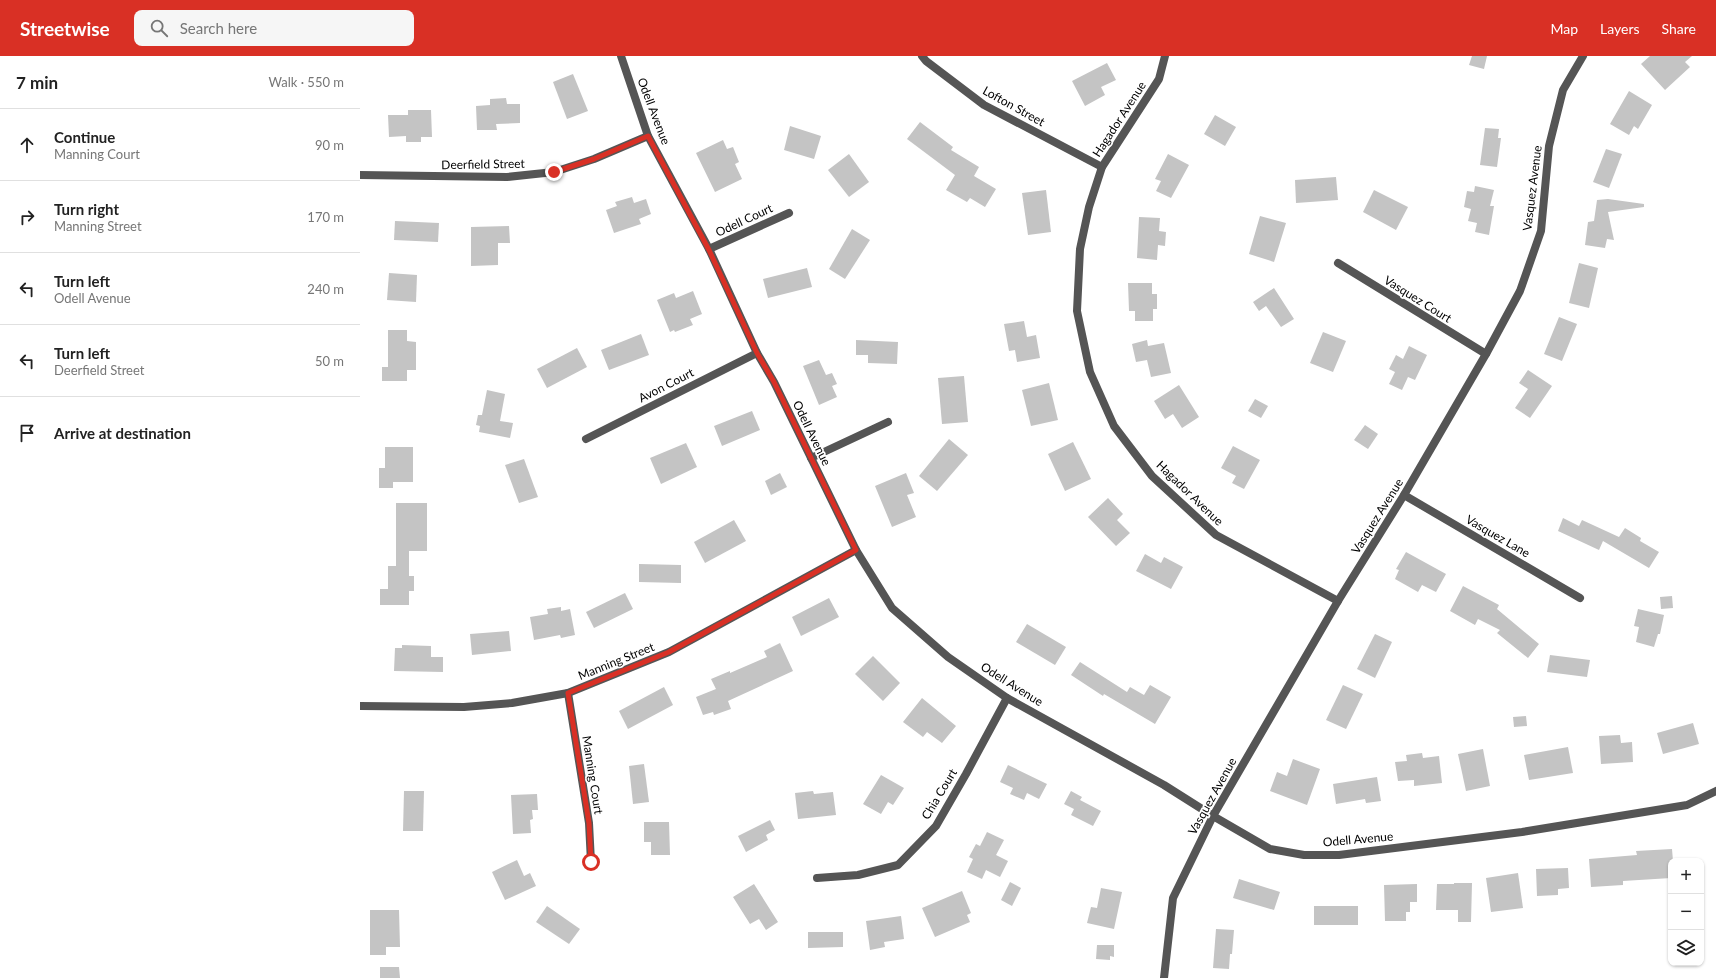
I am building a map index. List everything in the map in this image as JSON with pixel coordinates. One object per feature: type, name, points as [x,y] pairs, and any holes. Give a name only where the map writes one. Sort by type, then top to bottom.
[{"type":"street","name":"Odell Avenue","points":[[621,56],[648,136],[709,250],[757,353],[774,382],[856,550],[892,608],[948,657],[1007,698],[1164,785],[1213,816],[1270,849],[1304,855],[1339,855],[1522,832],[1687,805],[1716,791]]},
{"type":"street","name":"Lofton Street","points":[[922,56],[926,61],[984,105],[1102,167]]},
{"type":"street","name":"Hagador Avenue","points":[[1165,56],[1159,79],[1102,167],[1089,207],[1080,248],[1077,311],[1090,372],[1114,426],[1152,476],[1216,535],[1338,601]]},
{"type":"street","name":"Vasquez Avenue","points":[[1164,978],[1173,898],[1213,816],[1338,601],[1404,495],[1486,354],[1520,291],[1540,231],[1549,146],[1563,90],[1583,56]]},
{"type":"street","name":"Deerfield Street","points":[[360,175],[507,178],[554,172],[594,159],[648,136]]},
{"type":"street","name":"Odell Court","points":[[709,250],[789,213]]},
{"type":"street","name":"Vasquez Court","points":[[1338,263],[1486,354]]},
{"type":"street","name":"Avon Court","points":[[586,439],[757,353]]},
{"type":"street","points":[[811,458],[888,422]]},
{"type":"street","name":"Vasquez Lane","points":[[1404,495],[1580,598]]},
{"type":"street","name":"Manning Street","points":[[360,706],[470,706],[512,703],[568,693],[669,652],[856,550]]},
{"type":"street","name":"Manning Court","points":[[568,693],[589,823],[591,862]]},
{"type":"street","name":"Chia Court","points":[[817,878],[858,875],[898,865],[936,826],[1007,698]]},
{"type":"building","points":[[1472,56],[1487,56],[1484,69],[1469,65]]},
{"type":"building","points":[[1650,56],[1692,56],[1685,62],[1690,67],[1665,90],[1641,64]]},
{"type":"building","points":[[1107,63],[1116,80],[1101,87],[1105,95],[1085,106],[1072,81]]},
{"type":"building","points":[[573,74],[588,111],[567,119],[553,82]]},
{"type":"building","points":[[1629,91],[1652,105],[1638,129],[1634,126],[1629,135],[1610,124]]},
{"type":"building","points":[[506,98],[507,104],[520,104],[520,123],[496,124],[497,130],[477,130],[476,106],[490,105],[490,99]]},
{"type":"building","points":[[408,110],[431,110],[432,137],[421,137],[421,142],[406,142],[406,136],[389,137],[388,115],[408,115]]},
{"type":"building","points":[[1215,115],[1236,127],[1225,146],[1204,134]]},
{"type":"building","points":[[920,122],[953,147],[951,150],[979,167],[974,176],[996,189],[985,207],[970,198],[967,202],[946,190],[955,175],[907,139]]},
{"type":"building","points":[[790,126],[821,136],[814,159],[784,150]]},
{"type":"building","points":[[1485,128],[1499,129],[1498,138],[1501,138],[1497,167],[1480,165]]},
{"type":"building","points":[[723,140],[727,149],[733,147],[739,162],[735,164],[742,179],[715,192],[696,153]]},
{"type":"building","points":[[1606,149],[1622,154],[1609,188],[1593,182]]},
{"type":"building","points":[[849,154],[869,182],[849,197],[828,170]]},
{"type":"building","points":[[1168,154],[1189,165],[1171,198],[1156,191],[1161,181],[1155,179]]},
{"type":"building","points":[[1336,177],[1338,200],[1296,203],[1295,180]]},
{"type":"building","points":[[1475,186],[1494,190],[1490,206],[1494,206],[1489,235],[1475,232],[1477,223],[1468,221],[1471,209],[1464,207],[1467,191],[1474,192]]},
{"type":"building","points":[[1046,190],[1051,232],[1028,235],[1022,193]]},
{"type":"building","points":[[1374,190],[1408,207],[1396,230],[1363,212]]},
{"type":"building","points":[[632,197],[634,203],[646,199],[651,214],[639,219],[641,224],[614,233],[606,210],[617,206],[615,202]]},
{"type":"building","points":[[1608,199],[1644,204],[1644,207],[1608,212],[1614,240],[1607,239],[1605,248],[1585,245],[1588,222],[1594,221],[1597,200]]},
{"type":"building","points":[[1260,216],[1286,223],[1274,262],[1249,254]]},
{"type":"building","points":[[1139,217],[1160,218],[1159,231],[1166,232],[1165,246],[1158,245],[1157,260],[1137,258]]},
{"type":"building","points":[[395,221],[439,223],[438,242],[394,240]]},
{"type":"building","points":[[509,226],[510,243],[498,243],[498,265],[471,266],[471,227]]},
{"type":"building","points":[[852,229],[870,240],[845,279],[829,269]]},
{"type":"building","points":[[1579,263],[1598,268],[1589,308],[1569,303]]},
{"type":"building","points":[[807,268],[812,287],[768,298],[763,279]]},
{"type":"building","points":[[389,273],[417,275],[416,302],[387,300]]},
{"type":"building","points":[[1128,283],[1152,283],[1152,294],[1157,294],[1157,309],[1153,309],[1153,321],[1135,321],[1135,311],[1129,311]]},
{"type":"building","points":[[1274,288],[1294,319],[1281,327],[1266,306],[1259,311],[1253,302]]},
{"type":"building","points":[[693,291],[702,314],[690,319],[693,325],[675,332],[674,330],[670,332],[657,300],[674,293],[676,298]]},
{"type":"building","points":[[1559,317],[1577,324],[1562,361],[1544,354]]},
{"type":"building","points":[[1024,321],[1027,337],[1036,335],[1040,358],[1017,362],[1015,350],[1009,351],[1004,324]]},
{"type":"building","points":[[388,330],[407,330],[407,341],[416,342],[416,370],[407,370],[407,381],[382,381],[382,367],[388,367]]},
{"type":"building","points":[[1323,332],[1346,341],[1333,372],[1310,363]]},
{"type":"building","points":[[641,334],[649,355],[609,370],[601,350]]},
{"type":"building","points":[[856,340],[898,342],[897,364],[868,363],[868,355],[856,355]]},
{"type":"building","points":[[1147,340],[1148,346],[1164,343],[1171,373],[1151,377],[1147,360],[1136,362],[1132,344]]},
{"type":"building","points":[[1409,346],[1427,355],[1415,380],[1408,377],[1402,390],[1389,384],[1395,372],[1389,369],[1396,355],[1403,359]]},
{"type":"building","points":[[577,348],[587,367],[547,388],[537,369]]},
{"type":"building","points":[[819,360],[826,375],[832,373],[837,384],[832,386],[837,397],[819,405],[803,366]]},
{"type":"building","points":[[1528,370],[1552,386],[1530,418],[1515,408],[1528,389],[1519,383]]},
{"type":"building","points":[[964,376],[968,422],[942,424],[938,378]]},
{"type":"building","points":[[1049,383],[1058,420],[1031,426],[1022,390]]},
{"type":"building","points":[[1179,385],[1199,417],[1182,428],[1173,414],[1165,419],[1154,401]]},
{"type":"building","points":[[487,390],[505,394],[500,421],[513,423],[510,438],[479,432],[480,426],[476,425],[478,415],[482,415]]},
{"type":"building","points":[[1255,399],[1268,406],[1261,418],[1248,411]]},
{"type":"building","points":[[752,411],[760,430],[722,446],[714,426]]},
{"type":"building","points":[[1365,425],[1378,434],[1368,449],[1354,440]]},
{"type":"building","points":[[949,439],[968,455],[937,491],[919,476]]},
{"type":"building","points":[[1073,442],[1091,479],[1065,491],[1048,454]]},
{"type":"building","points":[[686,443],[697,467],[661,484],[650,458]]},
{"type":"building","points":[[1233,446],[1260,460],[1244,489],[1232,483],[1236,476],[1221,468]]},
{"type":"building","points":[[385,447],[413,447],[413,482],[393,482],[393,488],[379,488],[379,468],[385,468]]},
{"type":"building","points":[[524,459],[538,497],[519,503],[505,465]]},
{"type":"building","points":[[780,473],[787,487],[771,495],[765,481]]},
{"type":"building","points":[[906,473],[914,493],[907,495],[916,517],[892,527],[875,486]]},
{"type":"building","points":[[1108,498],[1123,514],[1117,520],[1130,533],[1116,546],[1088,517]]},
{"type":"building","points":[[396,503],[427,503],[427,551],[409,551],[409,576],[414,576],[414,591],[409,591],[409,605],[380,605],[380,589],[388,589],[388,566],[396,566]]},
{"type":"building","points":[[1563,518],[1579,526],[1582,520],[1619,537],[1625,528],[1641,538],[1640,541],[1659,552],[1649,568],[1603,541],[1599,550],[1558,531]]},
{"type":"building","points":[[734,520],[746,541],[705,563],[694,542]]},
{"type":"building","points":[[1406,552],[1446,574],[1436,592],[1422,585],[1418,592],[1395,579],[1399,570],[1396,569]]},
{"type":"building","points":[[1145,554],[1161,563],[1164,557],[1183,567],[1171,589],[1136,571]]},
{"type":"building","points":[[639,564],[681,565],[681,583],[639,582]]},
{"type":"building","points":[[1463,586],[1499,605],[1497,609],[1539,644],[1528,658],[1497,633],[1500,630],[1478,619],[1475,625],[1450,611]]},
{"type":"building","points":[[625,593],[633,609],[594,628],[586,612]]},
{"type":"building","points":[[1672,596],[1673,608],[1661,609],[1660,597]]},
{"type":"building","points":[[829,598],[839,617],[801,636],[792,617]]},
{"type":"building","points":[[561,607],[561,611],[570,609],[575,635],[561,638],[560,635],[534,640],[530,617],[548,614],[547,609]]},
{"type":"building","points":[[1638,609],[1664,615],[1660,634],[1658,634],[1654,647],[1636,642],[1639,627],[1634,626]]},
{"type":"building","points":[[1027,624],[1066,647],[1055,665],[1016,642]]},
{"type":"building","points":[[509,631],[511,651],[472,655],[470,634]]},
{"type":"building","points":[[1375,634],[1392,642],[1375,678],[1357,669]]},
{"type":"building","points":[[780,643],[793,671],[728,701],[731,709],[714,715],[713,712],[703,715],[696,697],[716,689],[711,679],[730,671],[730,673],[767,657],[764,651]]},
{"type":"building","points":[[402,645],[431,646],[431,657],[443,657],[443,672],[394,671],[395,648],[402,648]]},
{"type":"building","points":[[1550,655],[1590,660],[1587,677],[1547,672]]},
{"type":"building","points":[[873,656],[900,683],[883,701],[855,674]]},
{"type":"building","points":[[1080,662],[1127,692],[1130,687],[1144,695],[1150,685],[1171,697],[1155,724],[1104,694],[1103,696],[1071,675]]},
{"type":"building","points":[[1343,685],[1363,694],[1346,729],[1326,720]]},
{"type":"building","points":[[664,687],[673,705],[628,729],[619,711]]},
{"type":"building","points":[[922,698],[956,726],[942,743],[927,732],[923,737],[903,722]]},
{"type":"building","points":[[1526,716],[1527,726],[1514,727],[1513,717]]},
{"type":"building","points":[[1693,723],[1699,744],[1663,754],[1657,733]]},
{"type":"building","points":[[1620,735],[1621,743],[1632,742],[1633,762],[1601,764],[1599,736]]},
{"type":"building","points":[[1568,747],[1573,773],[1529,780],[1524,755]]},
{"type":"building","points":[[1483,749],[1490,786],[1466,791],[1458,754]]},
{"type":"building","points":[[1422,753],[1423,758],[1439,756],[1442,783],[1414,786],[1414,780],[1398,781],[1395,762],[1407,761],[1406,755]]},
{"type":"building","points":[[1293,759],[1320,769],[1307,805],[1270,791],[1277,772],[1287,776]]},
{"type":"building","points":[[644,764],[649,802],[633,804],[629,766]]},
{"type":"building","points":[[1008,765],[1047,784],[1039,799],[1027,793],[1024,800],[1010,794],[1013,788],[1000,782]]},
{"type":"building","points":[[881,775],[904,788],[893,805],[888,802],[881,814],[863,804]]},
{"type":"building","points":[[1377,777],[1381,801],[1366,803],[1365,799],[1336,804],[1333,784]]},
{"type":"building","points":[[404,791],[424,791],[423,831],[403,831]]},
{"type":"building","points":[[813,791],[814,794],[833,792],[836,815],[798,819],[795,793]]},
{"type":"building","points":[[1071,791],[1082,797],[1080,800],[1101,811],[1093,826],[1071,815],[1074,809],[1064,804]]},
{"type":"building","points":[[537,794],[538,810],[532,810],[533,819],[530,820],[531,833],[513,834],[511,795]]},
{"type":"building","points":[[770,820],[775,830],[766,835],[768,840],[746,852],[738,836]]},
{"type":"building","points":[[644,822],[669,822],[670,855],[651,855],[651,842],[644,842]]},
{"type":"building","points":[[987,832],[1004,840],[996,855],[1008,861],[1000,877],[986,870],[982,879],[967,872],[973,859],[969,857],[976,844],[980,846]]},
{"type":"building","points":[[1672,849],[1673,858],[1668,858],[1668,878],[1623,881],[1623,885],[1591,887],[1589,859],[1637,855],[1636,851]]},
{"type":"building","points":[[517,860],[524,876],[530,873],[536,886],[505,900],[492,872]]},
{"type":"building","points":[[1568,868],[1569,888],[1558,889],[1558,895],[1537,896],[1536,869]]},
{"type":"building","points":[[1518,873],[1523,908],[1491,912],[1486,878]]},
{"type":"building","points":[[1239,879],[1280,892],[1274,910],[1233,898]]},
{"type":"building","points":[[1010,882],[1021,888],[1012,906],[1001,900]]},
{"type":"building","points":[[1472,883],[1471,922],[1458,922],[1458,910],[1436,910],[1437,884]]},
{"type":"building","points":[[754,884],[778,922],[766,930],[759,919],[750,924],[733,897]]},
{"type":"building","points":[[1417,884],[1417,902],[1410,902],[1410,912],[1406,912],[1406,921],[1385,921],[1384,885]]},
{"type":"building","points":[[1101,888],[1122,892],[1114,929],[1087,923],[1091,907],[1097,908]]},
{"type":"building","points":[[962,891],[971,913],[967,915],[970,922],[935,937],[922,908]]},
{"type":"building","points":[[547,906],[580,929],[569,944],[536,922]]},
{"type":"building","points":[[1314,906],[1358,906],[1358,925],[1314,925]]},
{"type":"building","points":[[370,910],[399,910],[400,947],[386,947],[386,955],[370,955]]},
{"type":"building","points":[[901,916],[904,939],[884,942],[885,947],[870,950],[866,921]]},
{"type":"building","points":[[1216,929],[1234,930],[1229,969],[1213,968]]},
{"type":"building","points":[[808,932],[843,932],[843,947],[808,948]]},
{"type":"building","points":[[1097,945],[1114,945],[1114,957],[1110,956],[1110,960],[1096,959]]},
{"type":"building","points":[[380,967],[399,967],[400,978],[380,978]]},
{"type":"route","points":[[554,172],[594,159],[648,136],[709,250],[757,353],[774,382],[856,550],[669,652],[619,674],[568,693],[589,823],[591,862]]}]
